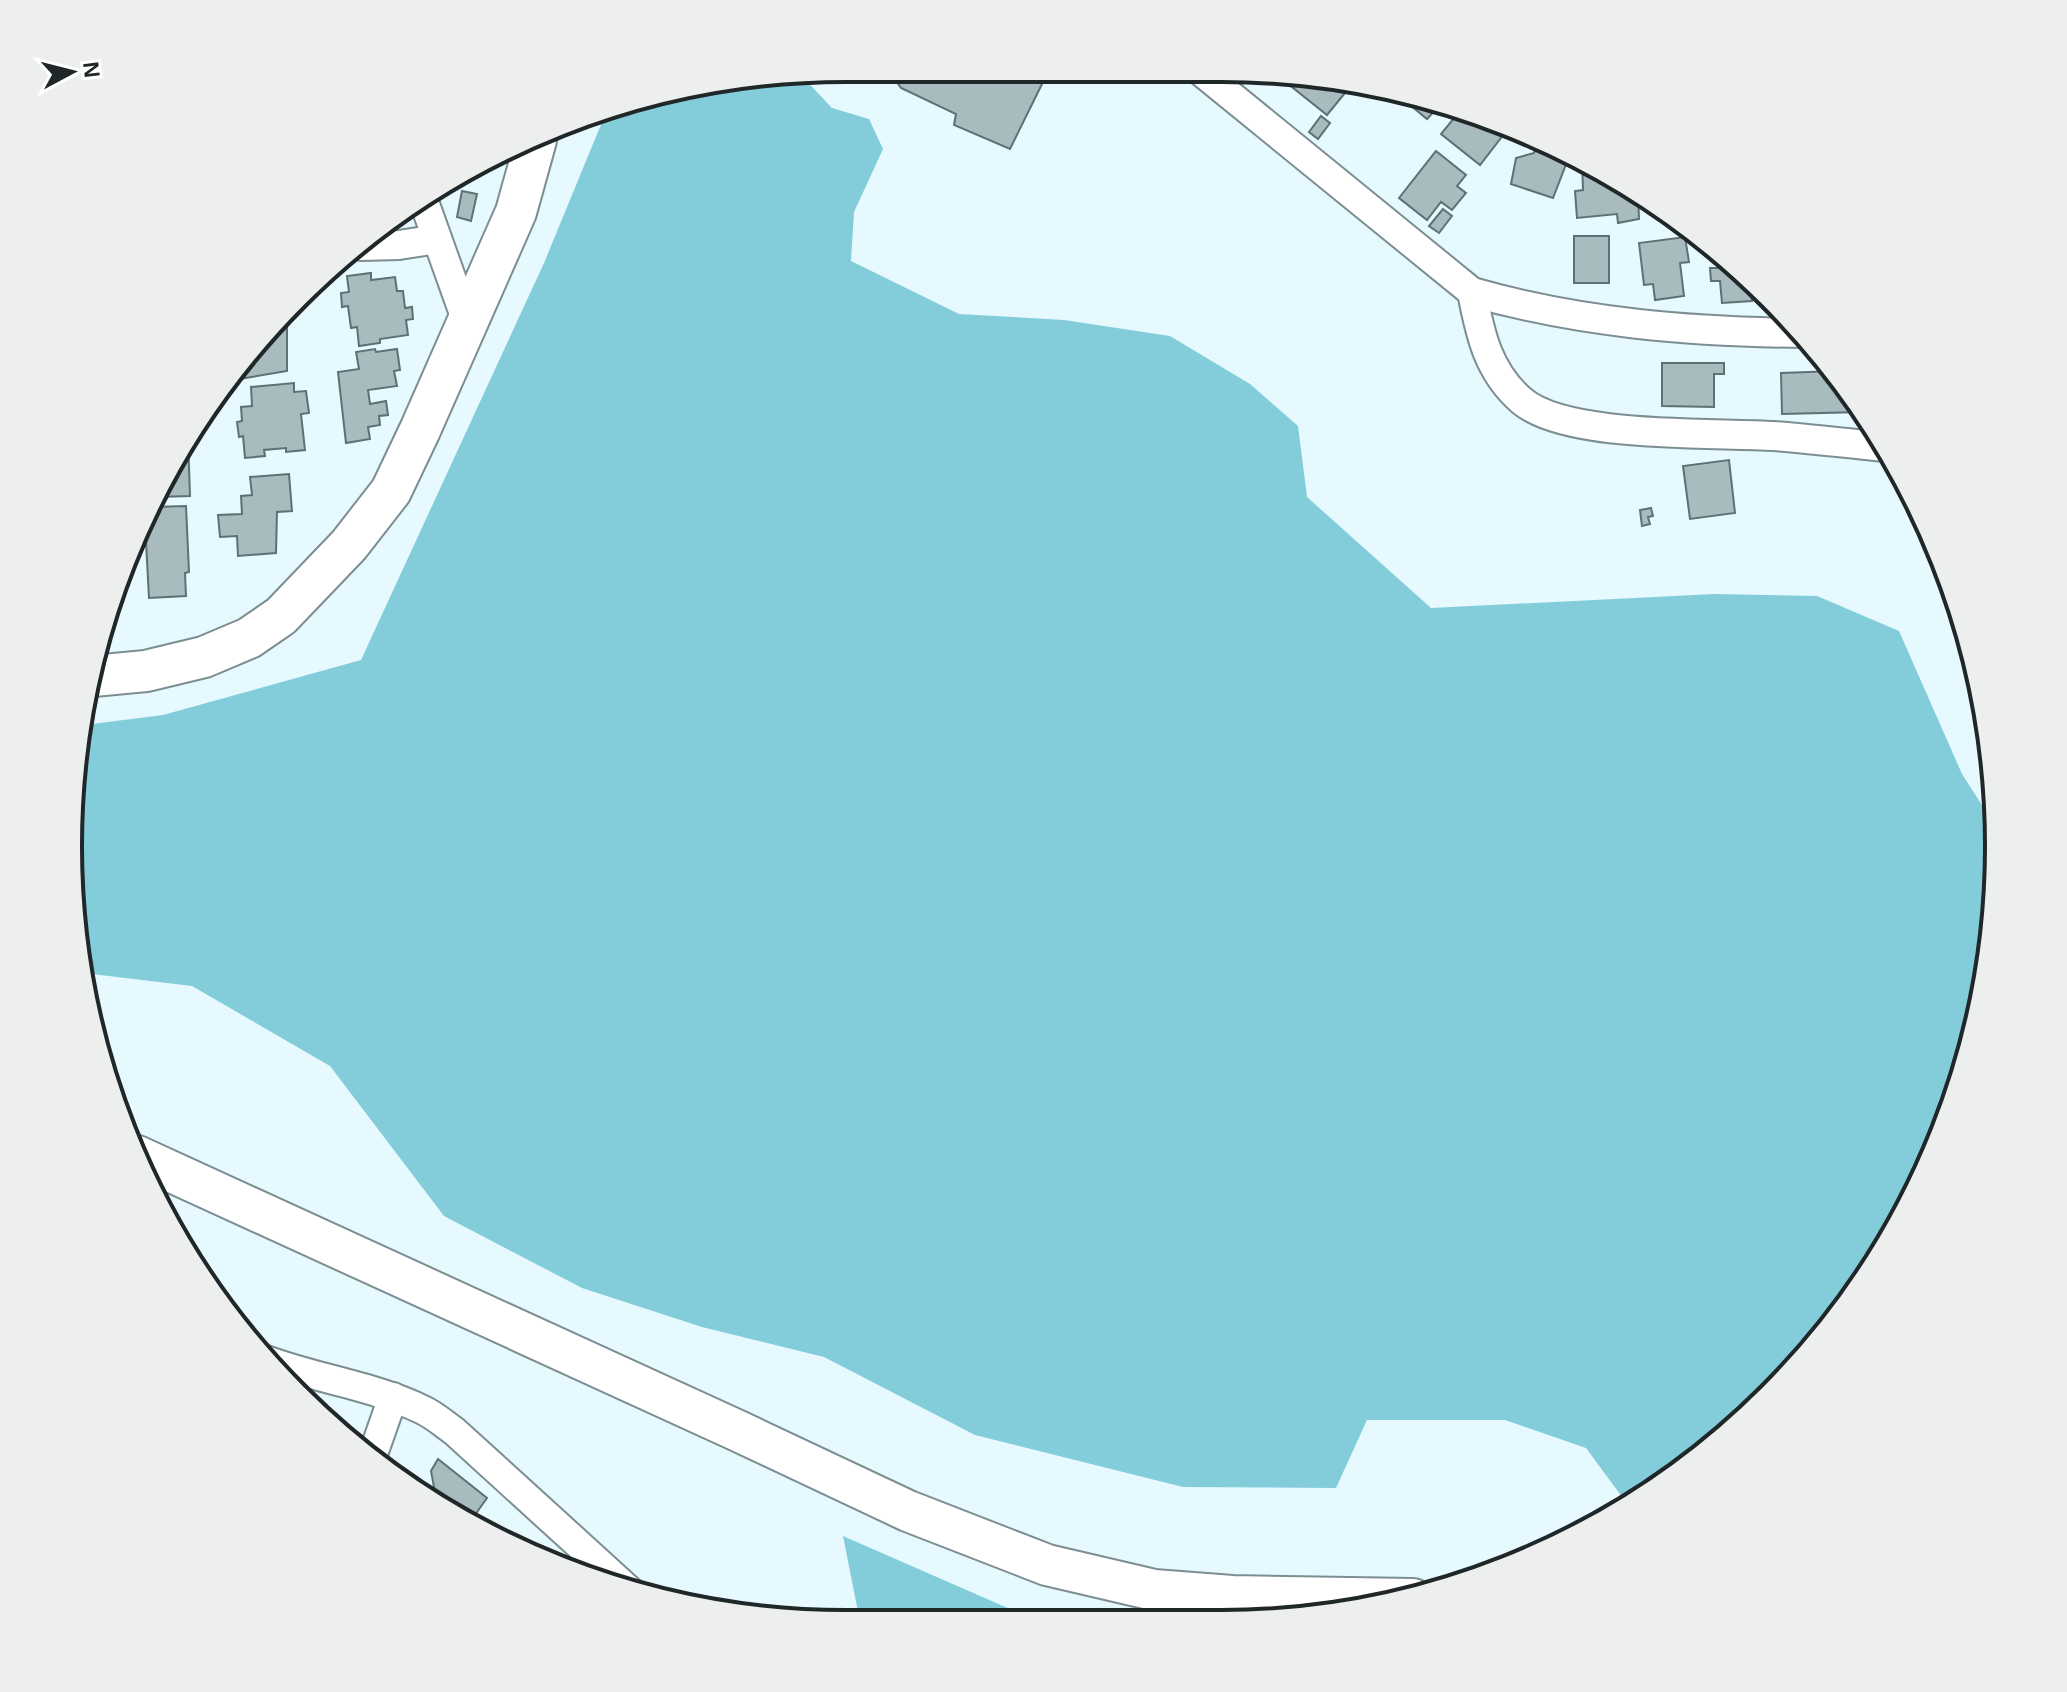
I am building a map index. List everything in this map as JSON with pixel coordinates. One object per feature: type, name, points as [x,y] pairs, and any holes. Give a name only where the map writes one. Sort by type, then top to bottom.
[{"type":"street","points":[[1214,82],[1472,292],[1524,307],[1658,327],[1778,324]]},
{"type":"street","points":[[102,675],[146,671],[204,657],[249,638],[281,616],[349,545],[391,491],[516,212],[533,149]]},
{"type":"street","points":[[426,208],[467,322]]},
{"type":"street","points":[[374,246],[437,239]]},
{"type":"street","points":[[1472,292],[1487,356],[1504,382],[1523,402],[1546,415],[1592,427],[1776,436],[1871,446]]},
{"type":"street","points":[[151,1162],[908,1511],[1047,1565],[1154,1590],[1232,1596],[1352,1598]]},
{"type":"street","points":[[289,1368],[393,1397],[426,1411],[454,1431],[609,1572]]},
{"type":"street","points":[[375,1447],[393,1397]]},
{"type":"shaded area","points":[[809,83],[832,108],[869,119],[883,149],[854,212],[851,261],[959,314],[1064,320],[1170,336],[1250,384],[1298,426],[1307,497],[1431,608],[1714,594],[1817,596],[1899,631],[1962,774],[1983,807],[1985,846],[1978,946],[1959,1044],[1927,1138],[1883,1228],[1827,1311],[1795,1350],[1725,1420],[1686,1452],[1621,1496],[1586,1448],[1505,1420],[1367,1420],[1336,1488],[1183,1487],[975,1435],[824,1357],[702,1327],[582,1288],[444,1216],[330,1066],[192,986],[94,974],[84,896],[82,846],[93,724],[163,715],[361,660],[544,263],[602,122],[697,97]]},
{"type":"shaded area","points":[[843,1536],[1013,1610],[858,1610]]},
{"type":"building","points":[[897,82],[1042,84],[1010,149],[954,125],[956,114],[901,88]]},
{"type":"building","points":[[1291,86],[1345,93],[1327,115]]},
{"type":"building","points":[[1412,106],[1433,112],[1427,119]]},
{"type":"building","points":[[1321,116],[1330,123],[1318,139],[1309,132]]},
{"type":"building","points":[[1453,119],[1502,136],[1480,165],[1441,134]]},
{"type":"building","points":[[1535,150],[1566,165],[1553,198],[1511,184],[1516,158],[1534,153]]},
{"type":"building","points":[[1436,151],[1466,175],[1457,186],[1466,193],[1452,210],[1441,202],[1427,220],[1399,198]]},
{"type":"building","points":[[1582,173],[1639,207],[1639,219],[1618,223],[1617,214],[1577,218],[1575,191],[1583,190]]},
{"type":"building","points":[[462,191],[477,194],[471,221],[457,217]]},
{"type":"building","points":[[1443,209],[1452,216],[1439,233],[1429,226]]},
{"type":"building","points":[[1574,236],[1609,236],[1609,283],[1574,283]]},
{"type":"building","points":[[1682,237],[1685,240],[1689,262],[1680,263],[1684,296],[1655,300],[1653,284],[1644,285],[1639,243]]},
{"type":"building","points":[[1710,268],[1718,268],[1752,297],[1752,301],[1722,303],[1720,281],[1711,281]]},
{"type":"building","points":[[371,273],[371,280],[395,277],[397,291],[403,291],[405,308],[412,307],[413,319],[406,320],[408,335],[359,346],[357,327],[351,328],[348,306],[342,307],[341,293],[349,292],[347,276]]},
{"type":"building","points":[[287,326],[287,371],[242,379]]},
{"type":"building","points":[[375,349],[376,352],[397,349],[400,370],[394,371],[397,386],[368,390],[370,404],[386,401],[388,415],[379,416],[380,425],[368,427],[370,439],[346,443],[338,372],[359,369],[356,352]]},
{"type":"building","points":[[1662,363],[1724,363],[1724,374],[1714,374],[1714,407],[1662,406]]},
{"type":"building","points":[[1819,372],[1849,412],[1782,414],[1781,373]]},
{"type":"building","points":[[294,383],[294,392],[306,391],[309,413],[301,414],[305,450],[264,450],[265,456],[245,458],[243,436],[239,437],[237,422],[242,421],[241,407],[252,406],[251,387]]},
{"type":"building","points":[[189,457],[190,496],[167,497]]},
{"type":"building","points":[[1729,460],[1735,513],[1690,519],[1683,466]]},
{"type":"building","points":[[289,474],[292,511],[277,512],[276,553],[238,556],[237,536],[220,537],[218,515],[242,514],[241,496],[252,495],[250,477]]},
{"type":"building","points":[[186,506],[189,572],[185,573],[186,596],[149,598],[146,541],[162,507]]},
{"type":"building","points":[[1651,508],[1653,516],[1648,517],[1650,524],[1642,526],[1640,510]]},
{"type":"building","points":[[438,1459],[487,1498],[476,1514],[433,1488],[431,1471]]}]
